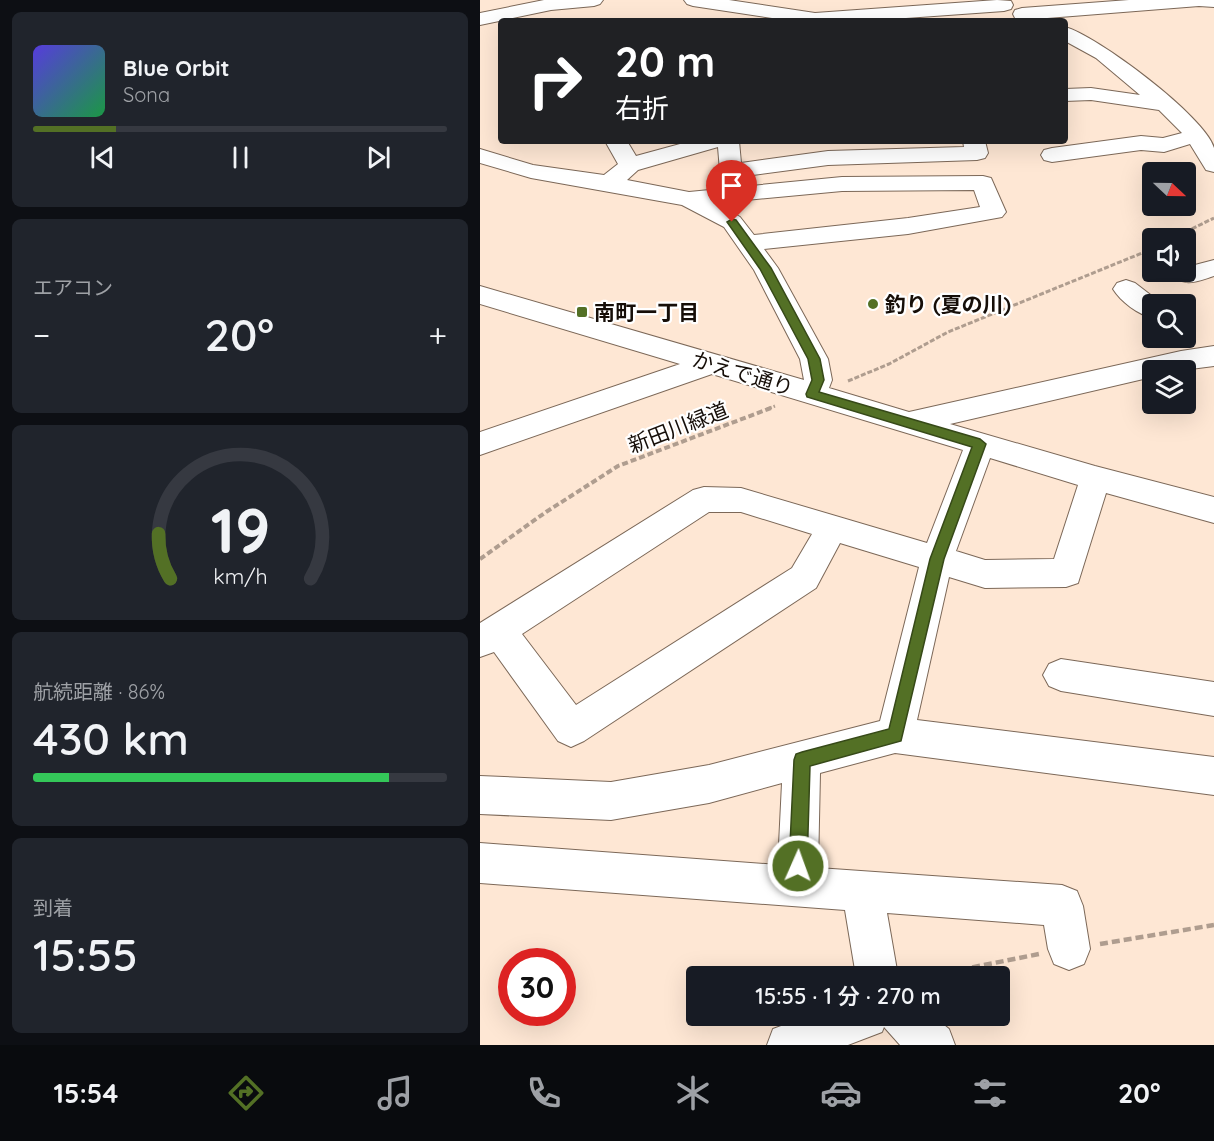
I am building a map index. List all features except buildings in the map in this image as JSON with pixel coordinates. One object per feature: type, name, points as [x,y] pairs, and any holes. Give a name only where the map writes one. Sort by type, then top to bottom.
[{"type":"street","points":[[480,19],[552,4],[594,0]]},
{"type":"street","points":[[693,0],[809,18]]},
{"type":"street","points":[[827,18],[1000,3],[1030,17],[1199,0],[1214,1]]},
{"type":"street","points":[[1199,0],[1212,22]]},
{"type":"street","points":[[1068,35],[1103,54],[1196,127],[1214,165]]},
{"type":"street","points":[[1068,95],[1091,94],[1166,105]]},
{"type":"street","points":[[1052,154],[1141,143],[1164,145],[1196,127]]},
{"type":"street","points":[[618,144],[630,165]]},
{"type":"street","points":[[609,183],[630,165],[704,144]]},
{"type":"street","points":[[728,144],[731,171],[902,148],[976,147]]},
{"type":"street","points":[[480,156],[531,171],[689,199],[732,222],[765,268],[814,359],[824,398]]},
{"type":"street","points":[[689,199],[842,184],[983,183],[994,212],[908,226],[747,243]]},
{"type":"street","points":[[1196,273],[1214,268]]},
{"type":"street","points":[[1126,289],[1142,301]]},
{"type":"street","name":"かえで通り","points":[[480,295],[1095,478],[1214,510]]},
{"type":"street","points":[[909,423],[1193,351]]},
{"type":"street","points":[[480,444],[711,364]]},
{"type":"street","points":[[895,735],[937,559],[980,444]]},
{"type":"street","points":[[832,528],[804,578],[571,729],[489,635],[704,499],[741,500],[985,574],[1066,573],[1095,478]]},
{"type":"street","points":[[1061,675],[1214,699]]},
{"type":"street","points":[[480,795],[611,801],[709,784],[895,735],[1214,776]]},
{"type":"street","points":[[797,887],[802,760]]},
{"type":"street","points":[[480,863],[1062,906],[1069,948]]},
{"type":"street","points":[[864,892],[876,966]]},
{"type":"street","points":[[789,1045],[839,1026]]},
{"type":"street","points":[[912,1026],[933,1045]]},
{"type":"path","points":[[1194,228],[1214,218]]},
{"type":"path","points":[[824,398],[846,382],[889,364],[948,332],[1142,253]]},
{"type":"path","name":"新田川緑道","points":[[480,559],[546,512],[618,466],[784,403]]},
{"type":"place","name":"釣り (夏の川)","points":[[873,304]]},
{"type":"place","name":"南町一丁目","points":[[582,312]]},
{"type":"route","points":[[732,222],[765,268],[793,316],[814,359],[818,380],[812,394],[980,444],[937,559],[895,735],[802,760],[798,866]]}]
